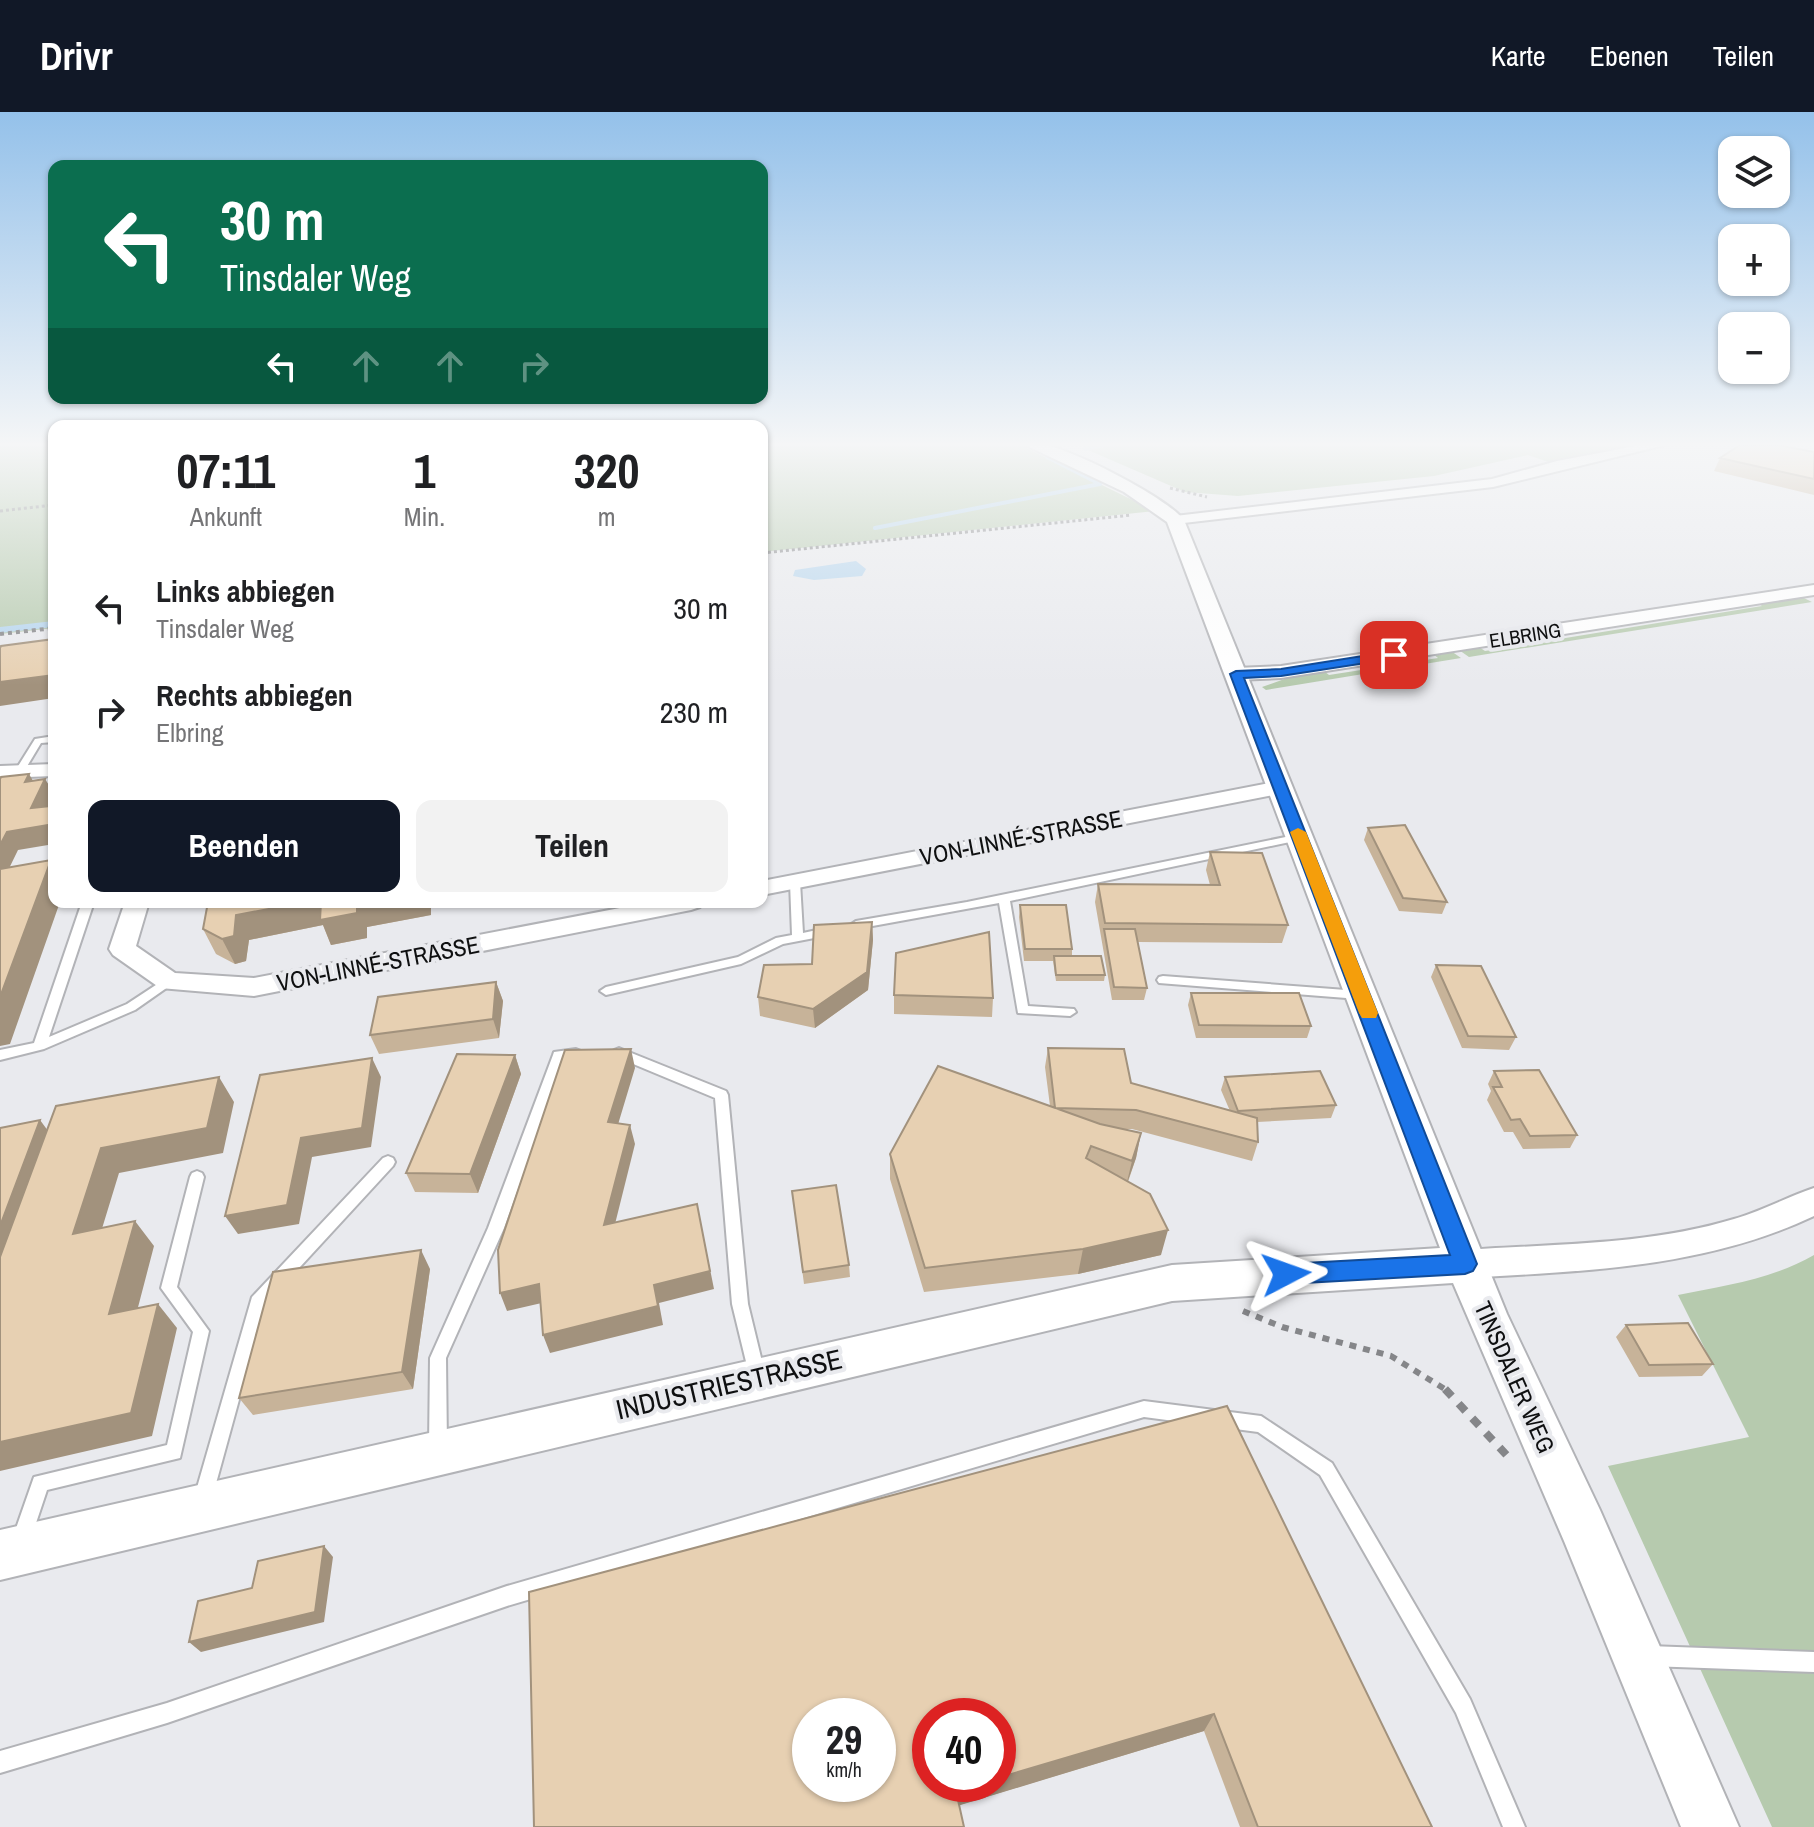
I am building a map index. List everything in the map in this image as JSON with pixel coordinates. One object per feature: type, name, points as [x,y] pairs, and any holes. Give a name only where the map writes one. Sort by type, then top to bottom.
[{"type":"street","name":"TINSDALER WEG","points":[[1176,525],[1465,1264],[1710,1827]]},
{"type":"street","name":"ELBRING","points":[[1236,674],[1281,672],[1814,590]]},
{"type":"street","points":[[10,772],[48,770]]},
{"type":"street","name":"VON-LINNÉ-STRASSE","points":[[768,887],[1280,787]]},
{"type":"street","points":[[135,908],[122,949],[169,982]]},
{"type":"street","name":"VON-LINNÉ-STRASSE","points":[[169,982],[254,987],[660,908]]},
{"type":"street","points":[[1465,1264],[1684,1244],[1734,1234],[1783,1218],[1814,1201]]},
{"type":"street","name":"INDUSTRIESTRASSE","points":[[9,1553],[1172,1283],[1465,1264]]},
{"type":"lane","points":[[10,772],[38,741],[48,740]]},
{"type":"lane","points":[[606,991],[741,960],[780,941],[1300,837]]},
{"type":"lane","points":[[795,882],[798,938]]},
{"type":"lane","points":[[1004,898],[1022,1010],[1070,1012]]},
{"type":"lane","points":[[39,1046],[86,908]]},
{"type":"lane","points":[[1163,980],[1362,995]]},
{"type":"lane","points":[[0,1055],[39,1046],[131,1007],[169,982]]},
{"type":"lane","points":[[438,1453],[438,1358],[496,1228],[559,1055],[622,1053],[721,1095],[740,1304],[758,1378]]},
{"type":"lane","points":[[200,1508],[258,1302],[388,1162]]},
{"type":"lane","points":[[9,1553],[40,1483],[174,1452],[201,1331],[169,1288],[197,1177]]},
{"type":"lane","points":[[0,1762],[167,1713],[507,1596],[1144,1409],[1261,1424],[1326,1469],[1463,1706],[1514,1827]]},
{"type":"lane","points":[[1637,1656],[1814,1662]]},
{"type":"path","points":[[768,552],[1072,525]]},
{"type":"path","points":[[0,634],[48,629]]},
{"type":"path","points":[[1227,1305],[1282,1327],[1391,1356],[1451,1393],[1522,1472]]},
{"type":"green space","points":[[0,525],[48,525],[48,629],[0,634]]},
{"type":"green space","points":[[768,525],[1020,525],[768,551]]},
{"type":"green space","points":[[1800,596],[1812,602],[1469,657],[1459,650],[1479,647],[1485,651],[1762,606],[1757,603]]},
{"type":"green space","points":[[1451,651],[1461,658],[1266,690],[1262,687],[1290,677],[1324,671],[1329,675],[1438,658],[1433,654]]},
{"type":"green space","points":[[1814,1255],[1814,1827],[1772,1827],[1608,1466],[1749,1437],[1678,1295],[1765,1276]]},
{"type":"water","points":[[856,561],[866,569],[862,576],[814,580],[793,576],[795,570]]},
{"type":"building","points":[[48,640],[48,676],[0,682],[1,646]]},
{"type":"building","points":[[29,774],[25,782],[45,779],[31,808],[48,806],[48,825],[7,832],[0,845],[0,779]]},
{"type":"building","points":[[1405,825],[1447,902],[1403,898],[1368,828]]},
{"type":"building","points":[[1210,852],[1262,853],[1288,925],[1105,923],[1098,884],[1220,885]]},
{"type":"building","points":[[48,861],[48,868],[0,997],[0,869]]},
{"type":"building","points":[[1020,905],[1066,905],[1072,949],[1025,949]]},
{"type":"building","points":[[207,908],[274,908],[236,915],[234,936],[222,939],[203,929]]},
{"type":"building","points":[[321,908],[357,908],[357,913],[320,920]]},
{"type":"building","points":[[872,922],[867,972],[813,1009],[758,997],[764,965],[812,964],[814,925]]},
{"type":"building","points":[[1104,929],[1135,929],[1147,988],[1114,987]]},
{"type":"building","points":[[989,932],[993,998],[894,995],[896,953]]},
{"type":"building","points":[[1054,956],[1101,956],[1105,975],[1056,975]]},
{"type":"building","points":[[1436,965],[1481,966],[1516,1037],[1468,1036]]},
{"type":"building","points":[[496,982],[493,1019],[370,1035],[378,997]]},
{"type":"building","points":[[1191,993],[1299,993],[1311,1026],[1199,1025]]},
{"type":"building","points":[[1048,1048],[1124,1049],[1131,1083],[1257,1118],[1258,1142],[1136,1110],[1055,1108]]},
{"type":"building","points":[[631,1049],[608,1122],[630,1125],[604,1225],[697,1204],[710,1271],[654,1285],[658,1306],[543,1335],[539,1284],[500,1293],[498,1250],[565,1050]]},
{"type":"building","points":[[457,1054],[515,1055],[470,1174],[406,1173]]},
{"type":"building","points":[[372,1058],[362,1128],[301,1138],[287,1205],[225,1216],[260,1075]]},
{"type":"building","points":[[938,1066],[1100,1124],[1141,1133],[1132,1161],[1091,1146],[1086,1158],[1150,1194],[1168,1230],[1083,1249],[925,1268],[890,1154]]},
{"type":"building","points":[[1539,1070],[1577,1135],[1530,1136],[1520,1119],[1511,1120],[1493,1087],[1502,1087],[1494,1071]]},
{"type":"building","points":[[1320,1071],[1336,1105],[1238,1111],[1225,1077]]},
{"type":"building","points":[[219,1077],[207,1128],[101,1148],[73,1234],[135,1221],[109,1314],[158,1304],[131,1413],[0,1442],[0,1257],[56,1106]]},
{"type":"building","points":[[40,1120],[0,1226],[0,1128]]},
{"type":"building","points":[[836,1185],[849,1265],[803,1272],[792,1191]]},
{"type":"building","points":[[421,1250],[402,1372],[239,1398],[273,1272]]},
{"type":"building","points":[[1688,1323],[1713,1364],[1649,1365],[1626,1325]]},
{"type":"building","points":[[1227,1406],[1432,1827],[1258,1827],[1214,1714],[1016,1773],[1016,1698],[912,1698],[912,1802],[958,1802],[964,1827],[534,1827],[529,1592]]},
{"type":"building","points":[[324,1546],[315,1612],[189,1642],[198,1601],[252,1588],[258,1561]]},
{"type":"waterway","points":[[875,528],[890,525]]},
{"type":"waterway","points":[[0,630],[48,625]]},
{"type":"slow traffic","points":[[1298,832],[1369,1013]]},
{"type":"route","points":[[1286,1274],[1465,1264],[1236,674],[1281,672],[1394,655]]}]
